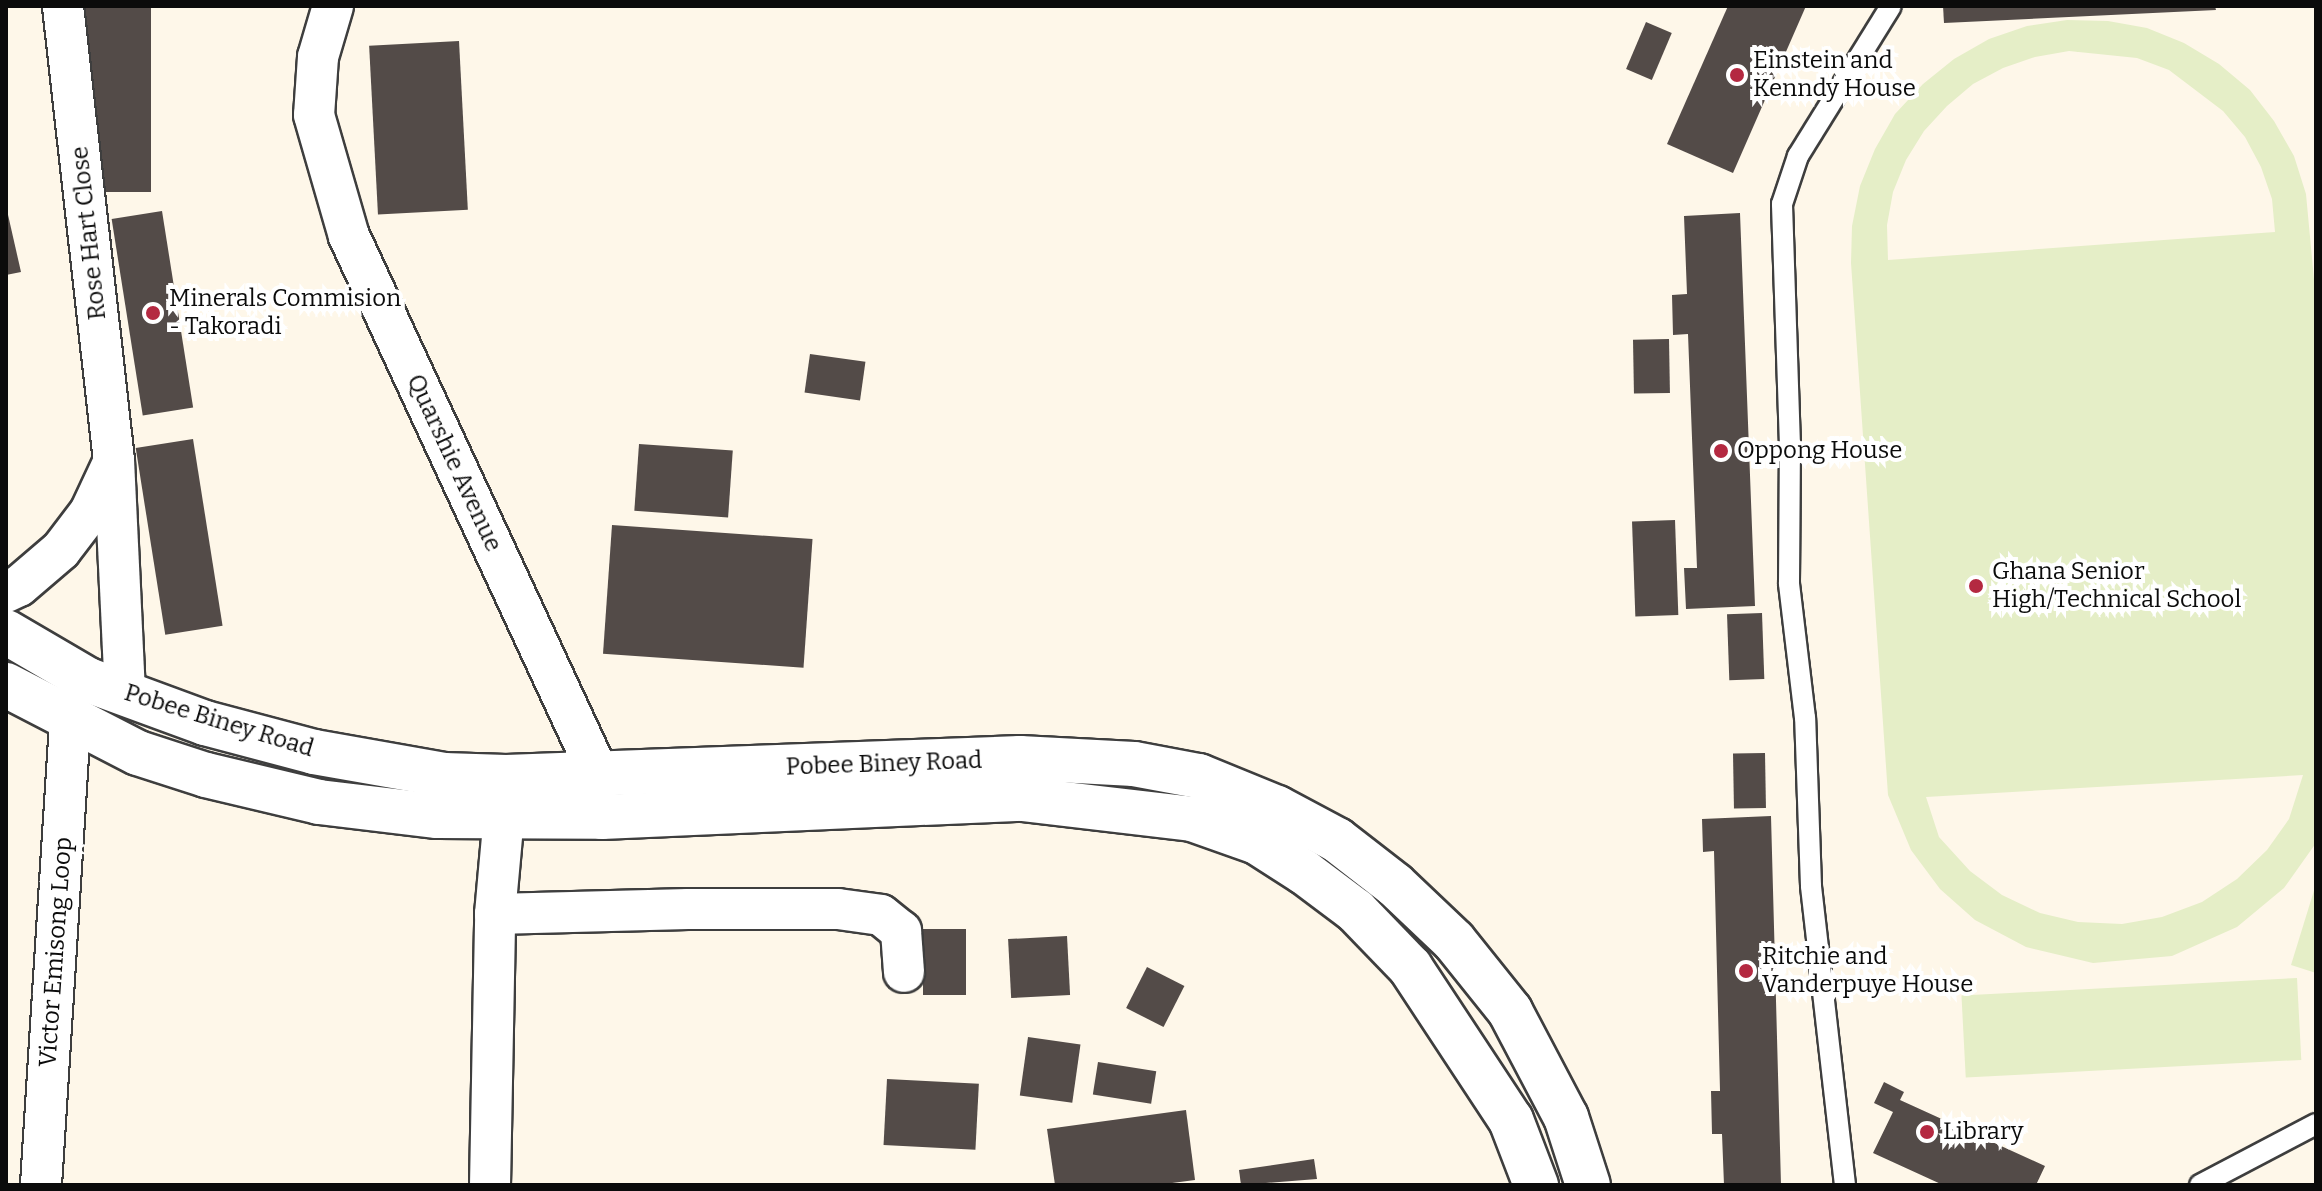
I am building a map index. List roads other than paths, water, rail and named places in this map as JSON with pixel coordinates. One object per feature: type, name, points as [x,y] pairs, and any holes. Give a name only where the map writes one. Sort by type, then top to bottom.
[{"type":"street","name":"Rose Hart Close","points":[[63,6],[114,460],[125,693]]},
{"type":"street","name":"Quarshie Avenue","points":[[333,6],[318,57],[314,115],[349,236],[599,775]]},
{"type":"street","points":[[6,592],[19,586],[61,550],[90,512],[114,460]]},
{"type":"street","name":"Pobee Biney Road","points":[[6,632],[88,680],[205,723],[314,752],[444,775],[599,775],[1020,758],[1134,764],[1199,776],[1277,808],[1337,840],[1395,885],[1454,941],[1510,1011],[1566,1117],[1588,1185]]},
{"type":"street","name":"Pobee Biney Road","points":[[6,685],[138,753],[206,775],[319,802],[437,816],[602,817],[1022,799],[1192,819],[1257,842],[1356,911],[1410,967],[1511,1120],[1536,1185]]},
{"type":"street","name":"Victor Emisong Loop","points":[[41,1185],[70,720]]},
{"type":"street","points":[[490,1185],[495,914],[504,815]]},
{"type":"street","points":[[495,914],[838,909],[881,915],[901,931],[904,972]]},
{"type":"lane","points":[[1845,1185],[1811,886],[1805,718],[1789,583],[1790,446],[1782,204],[1798,156],[1891,6]]},
{"type":"lane","points":[[2200,1185],[2316,1124]]},
{"type":"place","name":"Einstein and Kenndy House","points":[[1737,75]]},
{"type":"place","name":"Minerals Commision - Takoradi","points":[[153,313]]},
{"type":"place","name":"Oppong House","points":[[1721,451]]},
{"type":"place","name":"Ghana Senior High/Technical School","points":[[1976,586]]},
{"type":"place","name":"Ritchie and Vanderpuye House","points":[[1746,971]]},
{"type":"place","name":"Library","points":[[1927,1132]]}]
